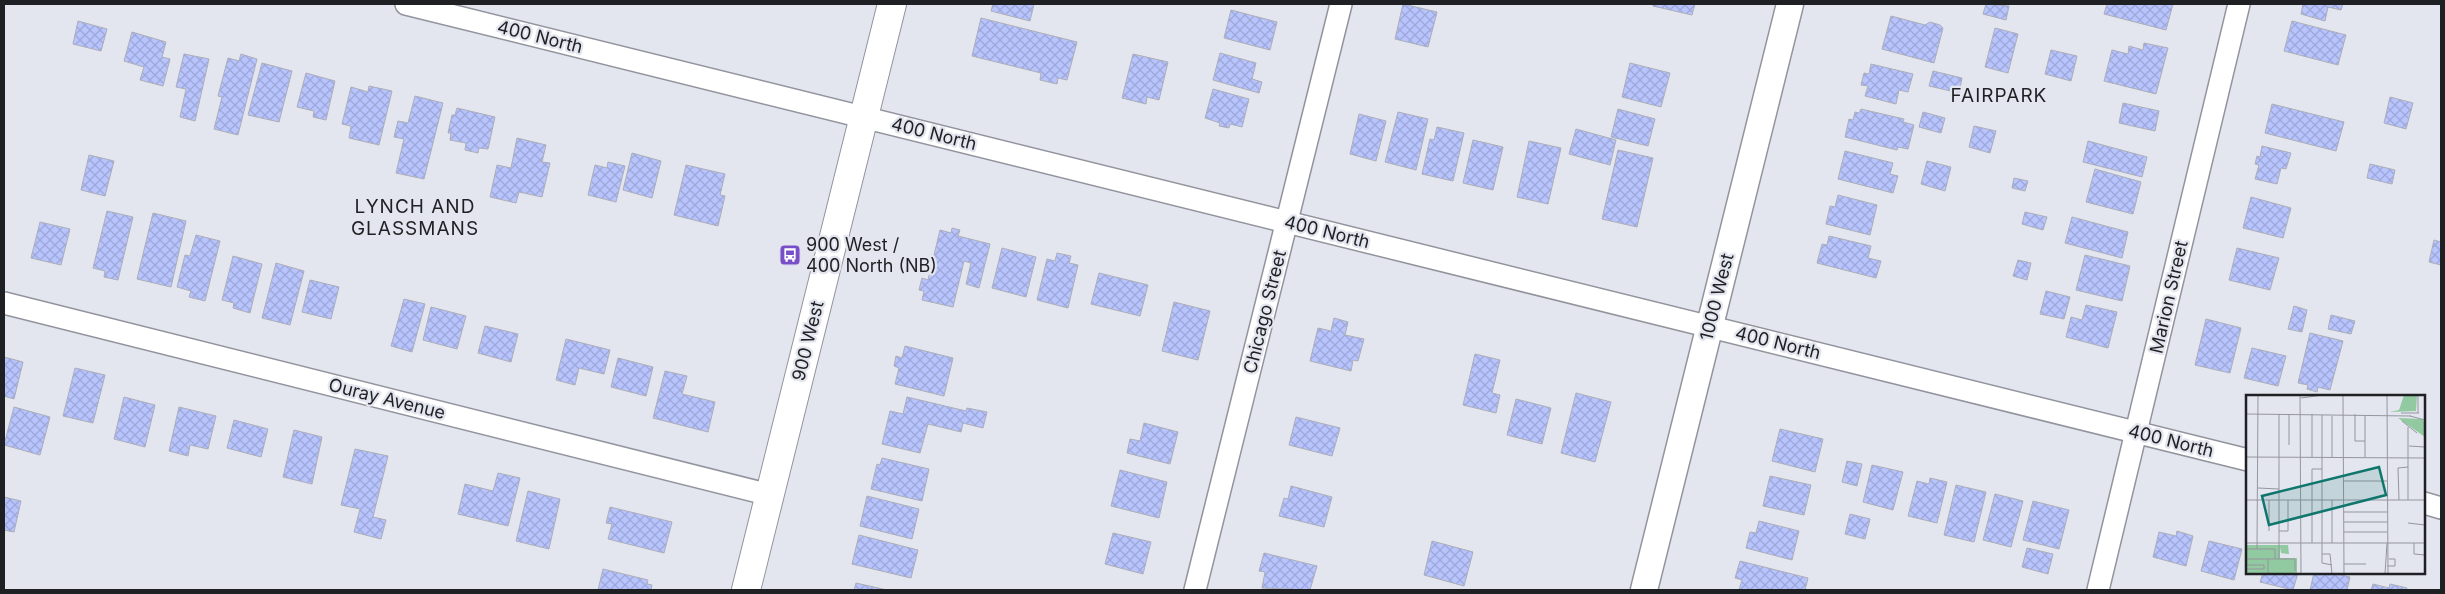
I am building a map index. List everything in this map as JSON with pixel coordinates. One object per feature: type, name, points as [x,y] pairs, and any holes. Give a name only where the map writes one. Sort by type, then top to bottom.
[{"type":"main road","name":"900 West","points":[[746,590],[892,4]]},
{"type":"street","name":"400 North","points":[[406,4],[2246,460]]},
{"type":"street","name":"Chicago Street","points":[[1195,590],[1341,4]]},
{"type":"street","name":"1000 West","points":[[1644,590],[1790,4]]},
{"type":"street","name":"Marion Street","points":[[2098,590],[2239,4]]},
{"type":"street","name":"Ouray Avenue","points":[[4,303],[770,495]]},
{"type":"street","points":[[2425,503],[2441,508]]},
{"type":"building","points":[[993,4],[1034,4],[1030,21],[991,11]]},
{"type":"building","points":[[1403,4],[1437,12],[1428,47],[1395,39]]},
{"type":"building","points":[[1653,4],[1695,4],[1692,15],[1653,6]]},
{"type":"building","points":[[1986,4],[2009,6],[2006,20],[1983,14]]},
{"type":"building","points":[[2107,4],[2173,4],[2166,30],[2104,14]]},
{"type":"building","points":[[2303,4],[2343,4],[2341,10],[2328,7],[2325,21],[2301,14]]},
{"type":"building","points":[[1231,10],[1277,22],[1270,50],[1224,38]]},
{"type":"building","points":[[1891,16],[1925,25],[1930,22],[1943,28],[1934,63],[1882,49]]},
{"type":"building","points":[[981,18],[1077,42],[1067,80],[1058,78],[1057,84],[1040,80],[1041,73],[972,56]]},
{"type":"building","points":[[78,21],[107,29],[101,51],[73,44]]},
{"type":"building","points":[[2292,21],[2346,35],[2338,65],[2284,51]]},
{"type":"building","points":[[1995,28],[2018,34],[2008,73],[1985,67]]},
{"type":"building","points":[[132,32],[166,42],[162,57],[170,59],[163,86],[140,80],[144,67],[124,61]]},
{"type":"building","points":[[2144,43],[2168,48],[2156,94],[2104,81],[2112,50],[2128,54],[2129,46],[2143,50]]},
{"type":"building","points":[[2051,50],[2077,56],[2071,81],[2045,74]]},
{"type":"building","points":[[1220,53],[1256,63],[1252,79],[1262,82],[1259,93],[1213,80]]},
{"type":"building","points":[[184,54],[209,59],[195,121],[180,117],[186,89],[176,87]]},
{"type":"building","points":[[241,54],[257,59],[238,135],[214,129],[222,97],[218,96],[228,58],[239,61]]},
{"type":"building","points":[[1133,54],[1168,62],[1159,100],[1147,97],[1146,104],[1122,98]]},
{"type":"building","points":[[262,63],[292,71],[279,122],[248,115]]},
{"type":"building","points":[[1630,63],[1670,73],[1661,107],[1622,97]]},
{"type":"building","points":[[1871,64],[1913,74],[1908,92],[1899,90],[1896,104],[1865,96],[1868,86],[1861,85],[1864,73],[1869,74]]},
{"type":"building","points":[[1933,71],[1962,78],[1959,93],[1929,86]]},
{"type":"building","points":[[306,73],[335,81],[326,120],[313,117],[314,111],[297,107]]},
{"type":"building","points":[[369,86],[392,91],[379,145],[349,138],[351,126],[342,124],[351,87],[368,92]]},
{"type":"building","points":[[1213,89],[1249,99],[1242,127],[1230,124],[1229,128],[1219,126],[1220,123],[1205,118]]},
{"type":"building","points":[[415,96],[443,103],[424,179],[396,173],[404,139],[394,137],[398,121],[408,123]]},
{"type":"building","points":[[2390,97],[2413,103],[2406,129],[2384,123]]},
{"type":"building","points":[[2123,103],[2159,111],[2155,131],[2119,123]]},
{"type":"building","points":[[2272,104],[2344,122],[2336,151],[2265,133]]},
{"type":"building","points":[[457,108],[495,117],[488,149],[479,148],[478,153],[465,150],[466,143],[450,140],[451,133],[448,133],[452,115],[455,115]]},
{"type":"building","points":[[1618,109],[1655,119],[1648,146],[1611,137]]},
{"type":"building","points":[[1861,109],[1904,119],[1903,122],[1914,125],[1908,149],[1898,147],[1897,150],[1845,137],[1849,119],[1853,120],[1855,112],[1859,113]]},
{"type":"building","points":[[1398,112],[1428,119],[1416,170],[1385,162]]},
{"type":"building","points":[[1923,112],[1945,118],[1941,133],[1919,127]]},
{"type":"building","points":[[1359,114],[1386,121],[1376,161],[1350,154]]},
{"type":"building","points":[[1974,126],[1996,131],[1990,153],[1969,147]]},
{"type":"building","points":[[1437,127],[1464,133],[1453,181],[1422,174],[1430,139],[1434,140]]},
{"type":"building","points":[[1576,129],[1616,140],[1610,165],[1569,154]]},
{"type":"building","points":[[517,138],[546,145],[542,162],[550,163],[542,197],[519,192],[516,203],[490,197],[497,165],[511,168]]},
{"type":"building","points":[[1473,140],[1503,147],[1493,190],[1463,183]]},
{"type":"building","points":[[1529,141],[1561,148],[1548,204],[1517,197]]},
{"type":"building","points":[[2088,141],[2147,157],[2142,177],[2083,162]]},
{"type":"building","points":[[2262,146],[2291,153],[2286,169],[2281,168],[2277,184],[2255,179],[2259,165],[2255,164],[2257,156],[2260,157]]},
{"type":"building","points":[[1618,150],[1653,158],[1637,227],[1602,219]]},
{"type":"building","points":[[1845,151],[1893,163],[1890,174],[1898,176],[1893,193],[1838,179]]},
{"type":"building","points":[[632,153],[661,161],[652,198],[623,190]]},
{"type":"building","points":[[89,155],[114,161],[105,196],[81,190]]},
{"type":"building","points":[[1927,161],[1951,167],[1945,191],[1921,184]]},
{"type":"building","points":[[608,162],[625,166],[616,202],[588,195],[595,165],[607,168]]},
{"type":"building","points":[[2370,164],[2395,170],[2392,184],[2367,178]]},
{"type":"building","points":[[686,165],[725,174],[720,195],[725,196],[718,226],[674,215]]},
{"type":"building","points":[[2095,169],[2141,182],[2133,214],[2086,202]]},
{"type":"building","points":[[2014,178],[2028,181],[2025,191],[2012,188]]},
{"type":"building","points":[[1838,195],[1877,205],[1870,235],[1826,224],[1830,206],[1835,207]]},
{"type":"building","points":[[2251,197],[2291,208],[2283,238],[2243,228]]},
{"type":"building","points":[[107,211],[133,217],[118,280],[104,277],[105,271],[93,268]]},
{"type":"building","points":[[2025,212],[2047,217],[2043,230],[2022,224]]},
{"type":"building","points":[[153,213],[186,221],[171,287],[137,279]]},
{"type":"building","points":[[2072,217],[2128,232],[2122,258],[2065,243]]},
{"type":"building","points":[[40,222],[70,229],[61,265],[31,258]]},
{"type":"building","points":[[952,228],[960,230],[958,236],[990,244],[979,288],[966,284],[971,263],[964,261],[953,307],[922,300],[924,291],[919,290],[922,278],[928,280],[940,230],[951,233]]},
{"type":"building","points":[[196,235],[220,241],[205,301],[189,297],[191,291],[177,287],[185,255],[190,256]]},
{"type":"building","points":[[1829,236],[1871,246],[1868,258],[1881,261],[1876,278],[1817,263],[1822,244],[1827,245]]},
{"type":"building","points":[[2434,240],[2441,242],[2441,265],[2429,262]]},
{"type":"building","points":[[1002,248],[1036,257],[1026,297],[992,288]]},
{"type":"building","points":[[2237,248],[2279,258],[2270,290],[2229,280]]},
{"type":"building","points":[[1057,253],[1071,256],[1069,263],[1078,265],[1068,308],[1037,300],[1047,259],[1055,261]]},
{"type":"building","points":[[2085,255],[2130,266],[2122,301],[2076,290]]},
{"type":"building","points":[[233,256],[262,264],[250,313],[233,308],[234,303],[222,300]]},
{"type":"building","points":[[2018,260],[2031,263],[2027,280],[2013,276]]},
{"type":"building","points":[[276,263],[304,271],[290,325],[262,318]]},
{"type":"building","points":[[1099,273],[1148,285],[1140,316],[1091,304]]},
{"type":"building","points":[[310,280],[339,287],[331,319],[302,312]]},
{"type":"building","points":[[2046,291],[2070,297],[2064,319],[2040,314]]},
{"type":"building","points":[[404,299],[425,304],[412,352],[391,346]]},
{"type":"building","points":[[1174,302],[1210,311],[1198,360],[1162,351]]},
{"type":"building","points":[[2086,305],[2117,312],[2108,348],[2066,337],[2071,317],[2082,320]]},
{"type":"building","points":[[2294,306],[2307,310],[2302,332],[2288,329]]},
{"type":"building","points":[[431,307],[466,316],[457,349],[423,340]]},
{"type":"building","points":[[2331,315],[2355,321],[2351,334],[2328,329]]},
{"type":"building","points":[[1334,318],[1348,322],[1345,335],[1364,339],[1358,361],[1353,360],[1351,371],[1310,361],[1318,328],[1331,331]]},
{"type":"building","points":[[2206,319],[2241,328],[2230,373],[2195,365]]},
{"type":"building","points":[[485,326],[518,334],[511,362],[478,353]]},
{"type":"building","points":[[2310,333],[2343,341],[2330,390],[2318,387],[2317,392],[2307,389],[2308,385],[2298,383]]},
{"type":"building","points":[[566,339],[610,350],[604,374],[579,368],[575,385],[556,380]]},
{"type":"building","points":[[905,346],[953,358],[944,396],[895,384],[899,368],[894,366],[896,356],[902,358]]},
{"type":"building","points":[[2252,348],[2286,356],[2278,386],[2244,378]]},
{"type":"building","points":[[1475,354],[1500,360],[1492,393],[1500,395],[1496,413],[1463,405]]},
{"type":"building","points":[[4,357],[23,362],[14,399],[4,396]]},
{"type":"building","points":[[618,358],[653,367],[646,396],[611,387]]},
{"type":"building","points":[[75,368],[105,375],[93,423],[63,416]]},
{"type":"building","points":[[665,371],[687,376],[682,394],[715,402],[708,432],[653,418]]},
{"type":"building","points":[[1576,393],[1611,402],[1595,462],[1561,453]]},
{"type":"building","points":[[124,397],[155,405],[145,447],[114,439]]},
{"type":"building","points":[[907,397],[966,411],[967,408],[987,412],[983,428],[963,423],[961,432],[928,424],[920,453],[882,444],[890,411],[903,414]]},
{"type":"building","points":[[1516,399],[1551,408],[1542,444],[1507,435]]},
{"type":"building","points":[[14,407],[50,417],[40,455],[4,445]]},
{"type":"building","points":[[179,407],[216,416],[208,449],[190,445],[188,456],[169,451]]},
{"type":"building","points":[[1296,417],[1340,428],[1332,456],[1289,445]]},
{"type":"building","points":[[234,420],[268,429],[261,457],[227,448]]},
{"type":"building","points":[[1144,423],[1178,432],[1170,464],[1127,453],[1130,439],[1140,441]]},
{"type":"building","points":[[1780,429],[1823,439],[1815,472],[1772,461]]},
{"type":"building","points":[[294,430],[322,437],[312,484],[283,477]]},
{"type":"building","points":[[355,449],[388,456],[373,517],[386,520],[381,539],[354,532],[360,509],[341,505]]},
{"type":"building","points":[[882,458],[929,469],[922,501],[871,489],[877,464],[880,465]]},
{"type":"building","points":[[1847,461],[1862,464],[1857,486],[1842,482]]},
{"type":"building","points":[[1872,465],[1903,472],[1893,510],[1863,502]]},
{"type":"building","points":[[1120,470],[1167,482],[1159,518],[1111,506]]},
{"type":"building","points":[[498,473],[520,478],[508,526],[458,514],[465,484],[493,491]]},
{"type":"building","points":[[1770,476],[1811,485],[1804,515],[1763,506]]},
{"type":"building","points":[[1930,478],[1947,482],[1937,523],[1908,516],[1917,481],[1929,484]]},
{"type":"building","points":[[1956,485],[1986,492],[1974,542],[1944,535]]},
{"type":"building","points":[[1291,486],[1332,497],[1324,527],[1279,516],[1284,498],[1288,499]]},
{"type":"building","points":[[528,491],[560,499],[549,549],[516,541]]},
{"type":"building","points":[[1995,494],[2023,501],[2011,547],[1983,540]]},
{"type":"building","points":[[867,496],[919,509],[912,539],[860,526]]},
{"type":"building","points":[[4,497],[21,501],[14,532],[4,530]]},
{"type":"building","points":[[2033,501],[2069,510],[2059,549],[2023,540]]},
{"type":"building","points":[[610,507],[672,522],[664,553],[608,539],[612,524],[606,523]]},
{"type":"building","points":[[1850,514],[1870,519],[1865,539],[1845,534]]},
{"type":"building","points":[[1759,521],[1799,531],[1792,560],[1746,548],[1750,532],[1756,533]]},
{"type":"building","points":[[2177,531],[2193,536],[2186,566],[2153,557],[2159,532],[2176,536]]},
{"type":"building","points":[[1113,533],[1151,542],[1143,574],[1105,564]]},
{"type":"building","points":[[859,535],[918,550],[911,578],[852,564]]},
{"type":"building","points":[[1432,541],[1473,552],[1464,586],[1424,575]]},
{"type":"building","points":[[2209,541],[2242,549],[2234,580],[2201,571]]},
{"type":"building","points":[[2027,548],[2053,554],[2048,574],[2022,567]]},
{"type":"building","points":[[1264,553],[1317,566],[1310,590],[1262,588],[1265,572],[1259,571]]},
{"type":"building","points":[[1740,561],[1808,578],[1805,590],[1739,590],[1742,580],[1735,578]]},
{"type":"building","points":[[603,569],[648,580],[647,584],[652,585],[651,590],[598,590]]},
{"type":"building","points":[[2263,574],[2298,574],[2293,590],[2260,582]]},
{"type":"building","points":[[2314,574],[2337,574],[2350,577],[2347,590],[2310,590]]},
{"type":"building","points":[[856,583],[887,590],[854,590]]},
{"type":"building","points":[[2373,584],[2389,588],[2390,584],[2407,588],[2406,590],[2371,590]]},
{"type":"place","name":"900 West / 400 North (NB)","points":[[790,255]]},
{"type":"district","name":"FAIRPARK","points":[[1999,95]]},
{"type":"district","name":"LYNCH AND GLASSMANS","points":[[415,217]]}]
